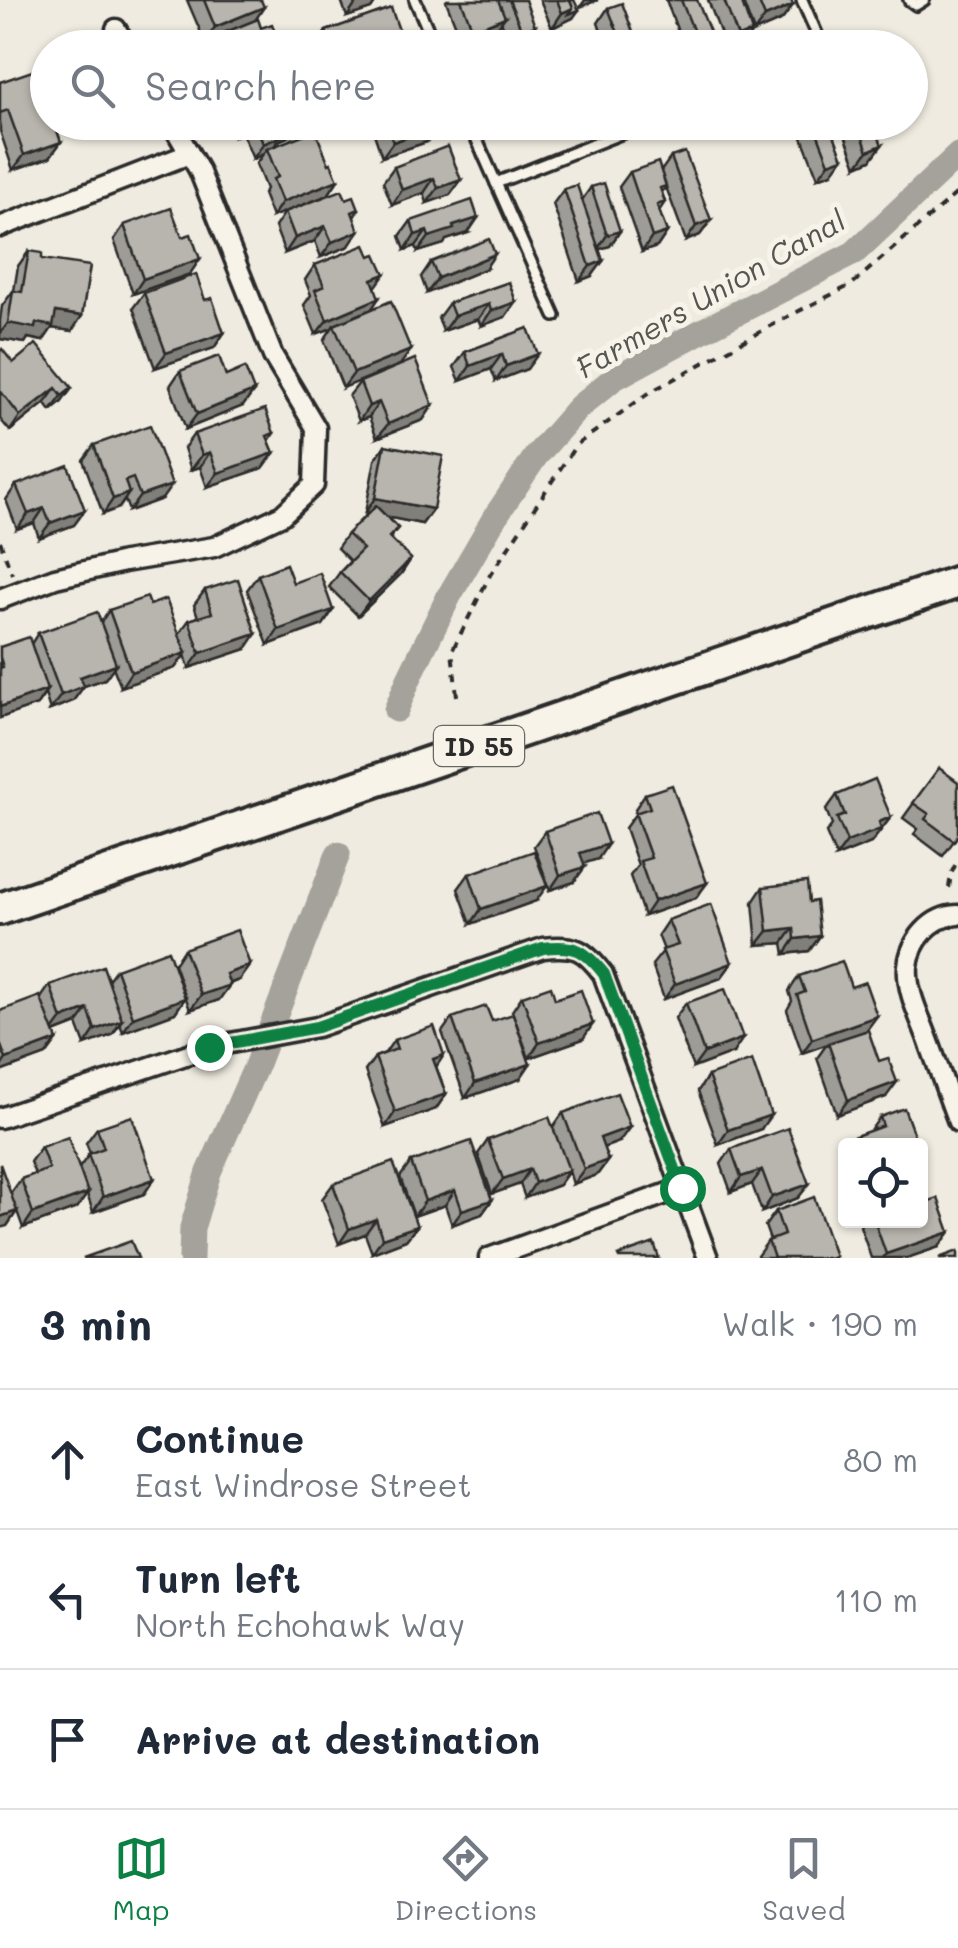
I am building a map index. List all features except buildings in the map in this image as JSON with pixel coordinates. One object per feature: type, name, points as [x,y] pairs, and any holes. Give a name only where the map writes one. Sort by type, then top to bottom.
[{"type":"highway","name":"ID 55","points":[[0,910],[958,582]]},
{"type":"street","points":[[0,599],[55,578],[214,547],[282,515],[314,485],[316,428],[272,356],[199,170],[181,140]]},
{"type":"street","points":[[0,227],[189,154]]},
{"type":"street","points":[[958,915],[931,923],[916,942],[908,966],[911,993],[958,1122]]},
{"type":"street","points":[[0,1118],[209,1047],[317,1027],[543,948],[578,948],[604,974],[708,1258]]},
{"type":"street","points":[[489,1258],[682,1188]]},
{"type":"lane","points":[[415,0],[428,30]]},
{"type":"lane","points":[[802,0],[815,30]]},
{"type":"lane","points":[[909,0],[916,4],[924,0]]},
{"type":"lane","points":[[477,140],[555,316]]},
{"type":"lane","points":[[496,182],[604,140]]},
{"type":"path","points":[[457,696],[452,651],[490,575],[576,445],[652,391],[851,285],[958,192]]},
{"type":"path","points":[[0,541],[14,578]]},
{"type":"path","points":[[949,888],[950,874],[958,860]]},
{"type":"waterway","name":"Farmers Union Canal","points":[[396,710],[449,596],[495,517],[536,456],[578,408],[613,379],[854,253],[958,155]]},
{"type":"waterway","name":"Farmers Union Canal","points":[[191,1258],[192,1228],[209,1172],[256,1066],[338,854]]},
{"type":"route","points":[[209,1047],[317,1027],[543,948],[578,948],[604,974],[682,1188]]}]
